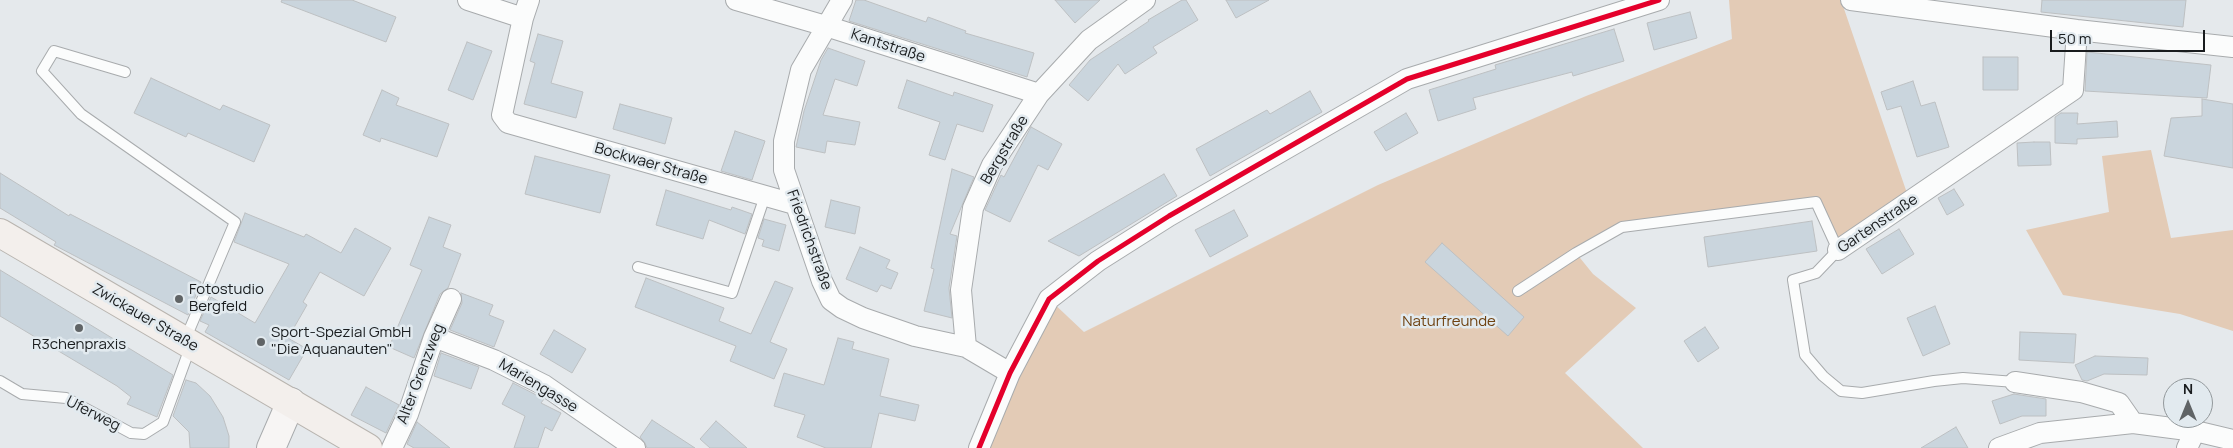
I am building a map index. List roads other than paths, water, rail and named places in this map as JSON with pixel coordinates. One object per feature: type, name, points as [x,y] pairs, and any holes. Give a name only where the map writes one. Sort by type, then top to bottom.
[{"type":"main road","name":"Zwickauer Straße","points":[[0,233],[368,448]]},
{"type":"main road","points":[[271,448],[291,402]]},
{"type":"street","points":[[468,0],[526,9]]},
{"type":"street","name":"Kantstraße","points":[[736,0],[826,26],[1039,94]]},
{"type":"street","name":"Friedrichstraße","points":[[842,0],[801,70],[784,141],[784,170],[794,204],[822,281],[831,300],[842,308],[915,336],[966,348],[1010,373]]},
{"type":"street","name":"Bergstraße","points":[[966,348],[961,290],[973,208],[992,165],[1039,94],[1089,40],[1144,0]]},
{"type":"street","points":[[978,448],[1010,373],[1049,299],[1098,261],[1228,182],[1407,79],[1658,0]]},
{"type":"street","points":[[1851,0],[2077,30],[2233,47]]},
{"type":"street","name":"Bockwaer Straße","points":[[526,9],[502,115],[508,123],[794,204]]},
{"type":"street","name":"Gartenstraße","points":[[1838,250],[2073,90],[2077,30]]},
{"type":"street","name":"Alter Grenzweg","points":[[392,448],[408,414],[434,337],[451,299]]},
{"type":"street","name":"Mariengasse","points":[[434,337],[494,360],[544,385],[635,448]]},
{"type":"street","name":"Gartenstraße","points":[[2015,382],[2081,392],[2119,403],[2133,423]]},
{"type":"street","points":[[1999,448],[2040,433],[2133,423],[2191,440],[2233,440]]},
{"type":"lane","name":"Uferweg","points":[[0,381],[22,394],[66,398],[131,433],[144,434],[163,422],[188,342],[235,222],[81,114],[42,71],[54,51],[125,72]]},
{"type":"lane","points":[[638,267],[732,293],[765,196]]},
{"type":"lane","points":[[1518,291],[1622,226],[1816,202],[1838,250]]},
{"type":"lane","name":"Gartenstraße","points":[[1838,250],[1816,273],[1793,280],[1806,355],[1823,376],[1841,391],[1862,393],[1963,378],[2015,382]]},
{"type":"place","name":"Fotostudio Bergfeld","points":[[179,299]]},
{"type":"place","name":"R3chenpraxis","points":[[79,328]]},
{"type":"place","name":"Sport-Spezial GmbH \"Die Aquanauten\"","points":[[261,342]]},
{"type":"park label","name":"Naturfreunde","points":[[1449,322]]}]
